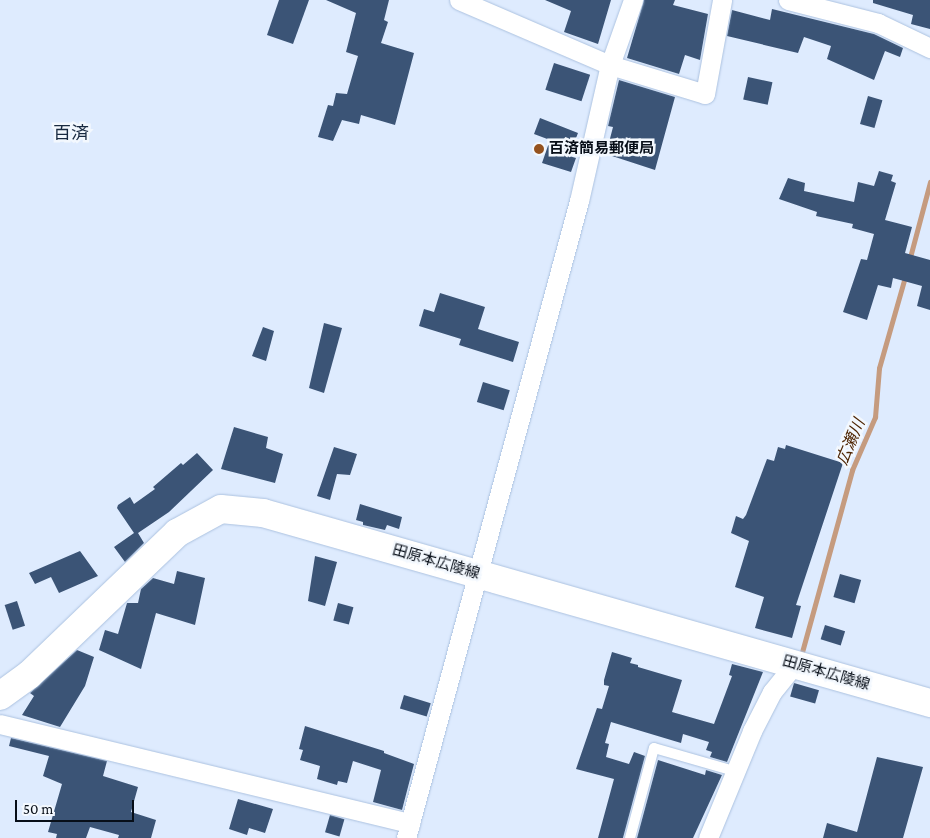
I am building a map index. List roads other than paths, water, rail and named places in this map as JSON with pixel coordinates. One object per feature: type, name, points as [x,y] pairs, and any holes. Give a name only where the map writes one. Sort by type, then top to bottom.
[{"type":"main road","name":"田原本広陵線","points":[[0,696],[30,675],[177,533],[221,509],[263,513],[930,702]]},
{"type":"street","points":[[458,0],[610,65],[705,94],[722,0]]},
{"type":"street","points":[[0,724],[408,831],[579,201],[610,65],[633,0]]},
{"type":"street","points":[[790,0],[878,23],[900,37],[930,48]]},
{"type":"street","points":[[708,838],[732,770],[772,692],[795,664]]},
{"type":"lane","points":[[630,838],[654,748],[732,770]]},
{"type":"waterway","name":"広瀬川","points":[[909,261],[930,182]]},
{"type":"waterway","name":"広瀬川","points":[[802,652],[852,470],[875,417],[879,368],[905,277]]},
{"type":"place","name":"百済簡易郵便局","points":[[539,149]]},
{"type":"district","name":"百済","points":[[71,133]]}]
